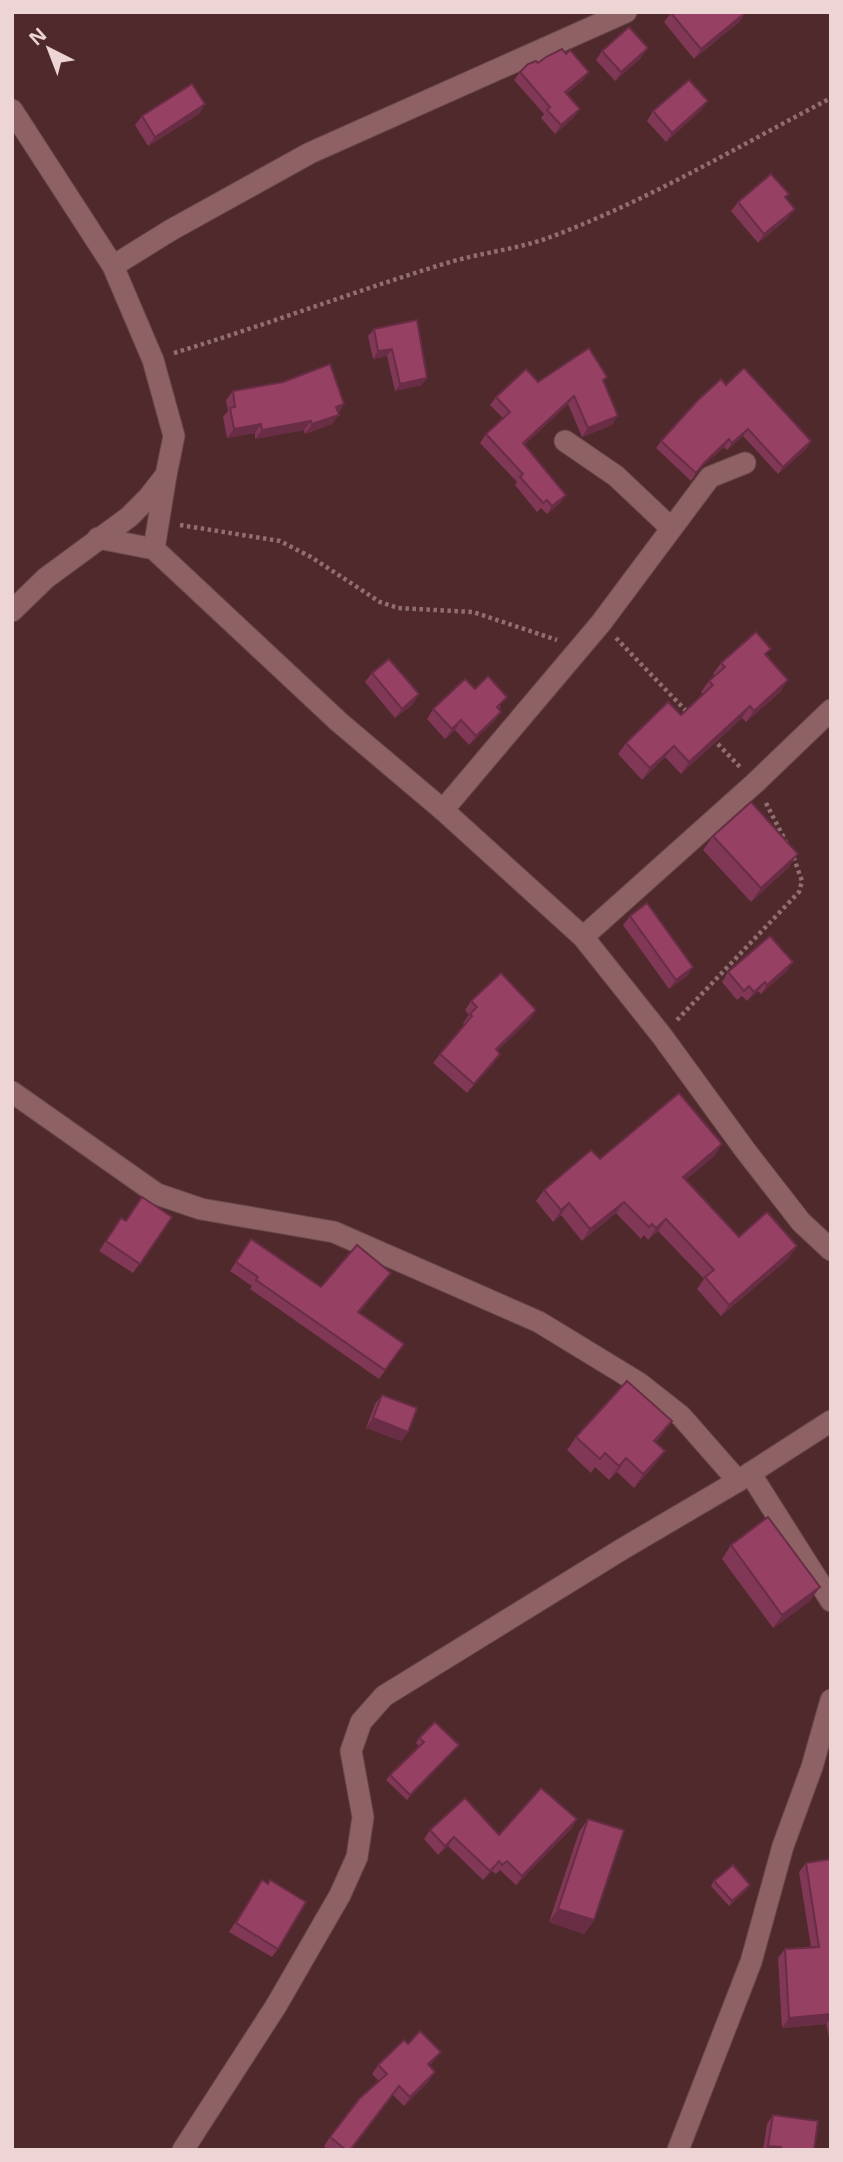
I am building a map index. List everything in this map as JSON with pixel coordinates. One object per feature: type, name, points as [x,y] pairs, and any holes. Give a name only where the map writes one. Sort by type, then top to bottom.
[{"type":"street","points":[[114,266],[171,230],[310,153],[626,12]]},
{"type":"street","points":[[12,110],[114,266],[153,360],[174,436],[154,549]]},
{"type":"street","points":[[565,441],[616,476],[671,528]]},
{"type":"street","points":[[443,810],[601,623],[710,477],[745,463]]},
{"type":"street","points":[[12,611],[46,578],[129,517],[166,475]]},
{"type":"street","points":[[98,538],[154,549],[339,722],[443,810],[583,937],[662,1036],[801,1222],[831,1250]]},
{"type":"street","points":[[583,937],[755,783],[831,710]]},
{"type":"street","points":[[12,1092],[157,1194],[201,1209],[334,1232],[539,1322],[639,1383],[681,1416],[744,1477],[831,1601]]},
{"type":"street","points":[[183,2150],[276,2006],[340,1895],[357,1857],[363,1817],[351,1751],[362,1722],[384,1696],[744,1477],[831,1421]]},
{"type":"street","points":[[678,2150],[751,1962],[783,1846],[812,1767],[831,1700]]},
{"type":"path","points":[[153,360],[251,330],[347,294],[450,261],[543,240],[619,207],[831,98]]},
{"type":"path","points":[[159,520],[279,541],[311,556],[380,602],[398,608],[474,612],[579,648]]},
{"type":"path","points":[[601,623],[698,723]]},
{"type":"path","points":[[707,733],[755,783],[786,844]]},
{"type":"path","points":[[662,1036],[799,892],[802,881],[792,856]]},
{"type":"building","points":[[672,12],[746,12],[701,49]]},
{"type":"building","points":[[629,27],[648,48],[621,72],[602,51]]},
{"type":"building","points":[[562,49],[566,54],[570,50],[589,72],[565,92],[580,109],[561,125],[547,110],[550,107],[520,72],[528,64],[536,61],[538,63]]},
{"type":"building","points":[[689,80],[708,101],[672,133],[653,111]]},
{"type":"building","points":[[192,84],[205,104],[155,137],[142,116]]},
{"type":"building","points":[[771,174],[789,194],[785,197],[795,209],[764,234],[738,202]]},
{"type":"building","points":[[417,320],[427,378],[400,384],[392,349],[378,351],[374,329]]},
{"type":"building","points":[[589,348],[607,377],[603,380],[618,416],[588,428],[574,396],[523,443],[566,495],[552,506],[547,500],[543,503],[520,477],[523,474],[486,434],[510,412],[496,397],[526,369],[538,382]]},
{"type":"building","points":[[330,364],[344,404],[336,407],[339,415],[312,424],[311,421],[262,430],[261,424],[234,429],[230,408],[235,407],[233,391],[283,382]]},
{"type":"building","points":[[744,368],[811,441],[783,467],[748,429],[732,443],[729,439],[696,473],[661,441],[721,379],[726,385]]},
{"type":"building","points":[[756,632],[771,649],[765,654],[788,680],[754,711],[750,706],[689,762],[674,746],[650,768],[626,743],[668,702],[681,715],[713,685],[709,681],[725,667],[721,663]]},
{"type":"building","points":[[389,659],[419,694],[402,709],[372,673]]},
{"type":"building","points":[[488,676],[507,697],[497,707],[501,712],[476,736],[461,720],[452,729],[433,709],[465,679],[475,689]]},
{"type":"building","points":[[751,802],[798,854],[761,888],[713,836]]},
{"type":"building","points":[[647,903],[693,967],[676,980],[630,916]]},
{"type":"building","points":[[770,936],[793,962],[767,985],[765,982],[754,992],[749,986],[744,991],[728,972]]},
{"type":"building","points":[[501,973],[536,1010],[496,1049],[500,1054],[474,1084],[440,1054],[472,1016],[470,1014],[477,1007],[471,1001]]},
{"type":"building","points":[[679,1093],[722,1144],[683,1177],[739,1237],[767,1212],[797,1246],[729,1305],[705,1277],[714,1270],[666,1219],[656,1228],[652,1224],[649,1227],[624,1202],[590,1229],[569,1203],[561,1210],[544,1190],[591,1150],[600,1159]]},
{"type":"building","points":[[142,1197],[172,1217],[140,1264],[106,1241],[121,1218],[126,1221]]},
{"type":"building","points":[[251,1239],[321,1287],[357,1245],[391,1273],[358,1312],[404,1344],[385,1370],[256,1280],[258,1277],[236,1262]]},
{"type":"building","points":[[627,1381],[672,1421],[654,1441],[665,1451],[643,1474],[626,1458],[619,1466],[605,1453],[600,1459],[576,1437]]},
{"type":"building","points":[[382,1395],[417,1408],[408,1432],[373,1418]]},
{"type":"building","points":[[768,1517],[820,1587],[782,1615],[731,1545]]},
{"type":"building","points":[[435,1722],[459,1745],[410,1795],[390,1775],[424,1742],[419,1738]]},
{"type":"building","points":[[541,1788],[577,1819],[522,1876],[507,1861],[502,1865],[499,1861],[490,1871],[454,1837],[445,1846],[430,1830],[465,1798],[499,1835]]},
{"type":"building","points":[[588,1819],[624,1830],[594,1920],[558,1909]]},
{"type":"building","points":[[831,1859],[831,2014],[789,2018],[785,1949],[819,1947],[806,1863]]},
{"type":"building","points":[[733,1865],[750,1885],[732,1901],[714,1881]]},
{"type":"building","points":[[262,1880],[268,1884],[270,1880],[306,1902],[278,1949],[236,1923]]},
{"type":"building","points":[[420,2031],[441,2052],[428,2064],[435,2072],[410,2097],[399,2086],[350,2150],[346,2150],[330,2137],[360,2098],[387,2074],[378,2065],[404,2040],[408,2044]]},
{"type":"building","points":[[773,2115],[818,2121],[814,2150],[781,2150],[781,2147],[768,2146]]}]
